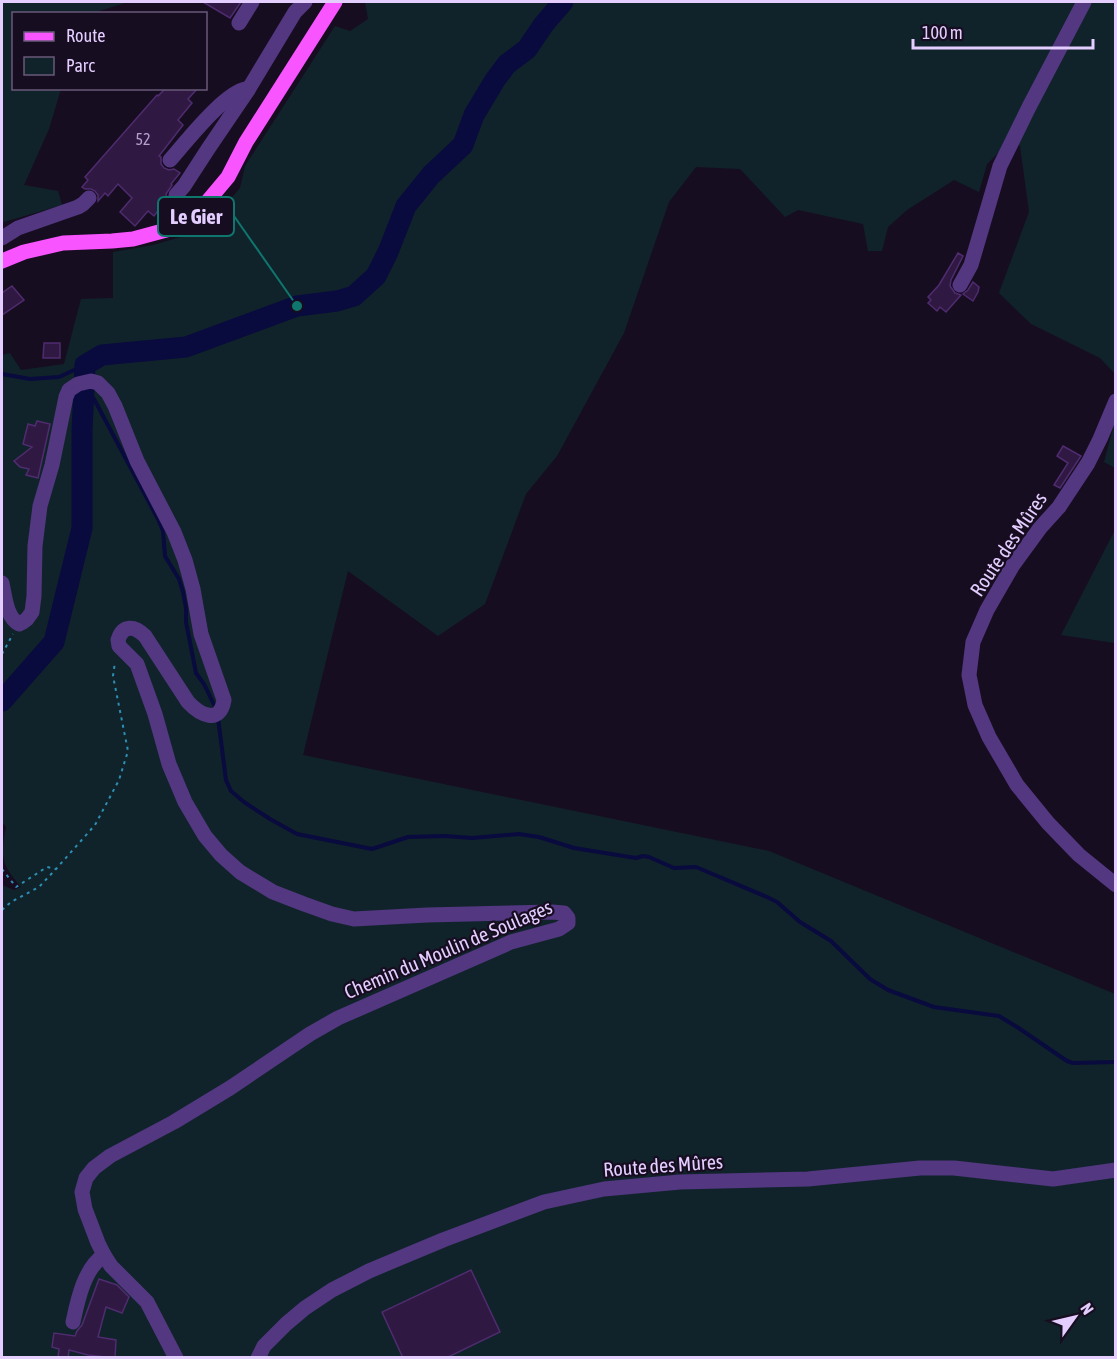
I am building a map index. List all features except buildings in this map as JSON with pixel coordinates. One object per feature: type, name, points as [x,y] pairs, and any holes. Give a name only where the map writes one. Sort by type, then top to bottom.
[{"type":"main road","points":[[2,261],[24,252],[54,245],[133,239],[170,229],[194,213],[220,188],[331,3]]},
{"type":"street","points":[[239,23],[252,2]]},
{"type":"street","points":[[176,195],[248,90],[289,22],[305,2]]},
{"type":"street","points":[[960,285],[971,265],[1000,166],[1084,2]]},
{"type":"street","points":[[170,160],[230,97],[239,90],[248,90]]},
{"type":"street","points":[[2,238],[18,228],[78,207],[89,198]]},
{"type":"street","points":[[2,583],[10,616],[19,624],[32,612],[35,546],[40,506],[52,465],[66,397],[69,390],[85,382],[98,383],[108,393],[115,406],[137,461],[174,532],[185,560],[201,634],[224,700],[223,708],[211,716],[196,710],[145,636],[139,631],[128,629],[120,635],[119,646],[124,651]]},
{"type":"street","name":"Route des Mûres","points":[[1116,401],[1088,463],[1059,507],[1040,528],[1013,565],[987,610],[973,642],[969,675],[975,705],[989,737],[1017,785],[1048,823],[1079,855],[1116,885]]},
{"type":"street","name":"Chemin du Moulin de Soulages","points":[[124,651],[137,664],[155,714],[169,764],[185,802],[206,836],[221,855],[240,872],[273,892],[332,914],[354,919],[552,912],[564,913],[568,918],[568,923],[559,929],[511,942],[338,1018],[310,1034],[230,1088],[174,1122],[110,1156],[94,1168],[86,1178],[82,1192],[85,1209],[104,1255],[111,1266],[147,1302],[176,1358]]},
{"type":"street","name":"Route des Mûres","points":[[258,1358],[264,1346],[286,1324],[332,1290],[369,1271],[443,1240],[544,1202],[604,1189],[680,1182],[808,1179],[920,1168],[954,1168],[1053,1179],[1116,1170]]},
{"type":"street","points":[[73,1322],[81,1290],[97,1260],[104,1255]]},
{"type":"path","points":[[2,654],[19,624]]},
{"type":"path","points":[[2,910],[11,902],[39,887],[56,869],[95,825],[119,780],[128,751],[113,676],[115,659],[124,651]]},
{"type":"path","points":[[2,869],[16,887],[47,867],[56,869]]},
{"type":"green space","points":[[2,2],[128,2],[96,12],[12,12],[12,90],[61,90],[49,129],[24,185],[58,191],[62,205],[4,222],[2,225]]},
{"type":"green space","points":[[365,2],[1115,2],[1115,374],[1100,358],[1031,324],[999,293],[1029,212],[1020,146],[1006,137],[1000,151],[987,164],[979,192],[954,180],[907,210],[888,227],[882,251],[868,251],[863,224],[798,210],[785,217],[740,169],[696,167],[669,202],[624,333],[557,456],[526,494],[485,604],[438,636],[348,571],[303,755],[769,851],[1115,994],[1115,1357],[2,1357],[2,885],[14,890],[21,887],[9,872],[3,853],[6,827],[2,822],[2,355],[10,353],[21,370],[64,364],[81,299],[113,298],[113,252],[153,245],[188,235],[212,220],[240,188],[245,166],[335,26],[350,31],[368,19]]},
{"type":"green space","points":[[1115,421],[1115,468],[1104,462]]},
{"type":"green space","points":[[1115,530],[1115,643],[1061,635]]},
{"type":"waterway","points":[[2,701],[54,642],[82,528],[85,365],[102,355],[186,347],[297,306],[337,301],[354,296],[376,276],[406,206],[431,175],[463,145],[474,115],[495,80],[507,64],[527,49],[563,2]]},
{"type":"waterway","points":[[2,374],[30,379],[59,377],[85,365]]},
{"type":"waterway","points":[[85,388],[94,399],[163,531],[165,556],[179,579],[183,592],[196,673],[216,709]]},
{"type":"waterway","points":[[218,718],[226,780],[231,791],[270,819],[297,834],[372,849],[408,837],[472,838],[519,834],[539,837],[574,848],[636,858],[649,857],[674,868],[696,867],[777,902],[800,922],[831,941],[870,979],[888,990],[934,1007],[999,1016],[1073,1063],[1116,1062]]},
{"type":"place","name":"Le Gier","points":[[297,306]]}]
